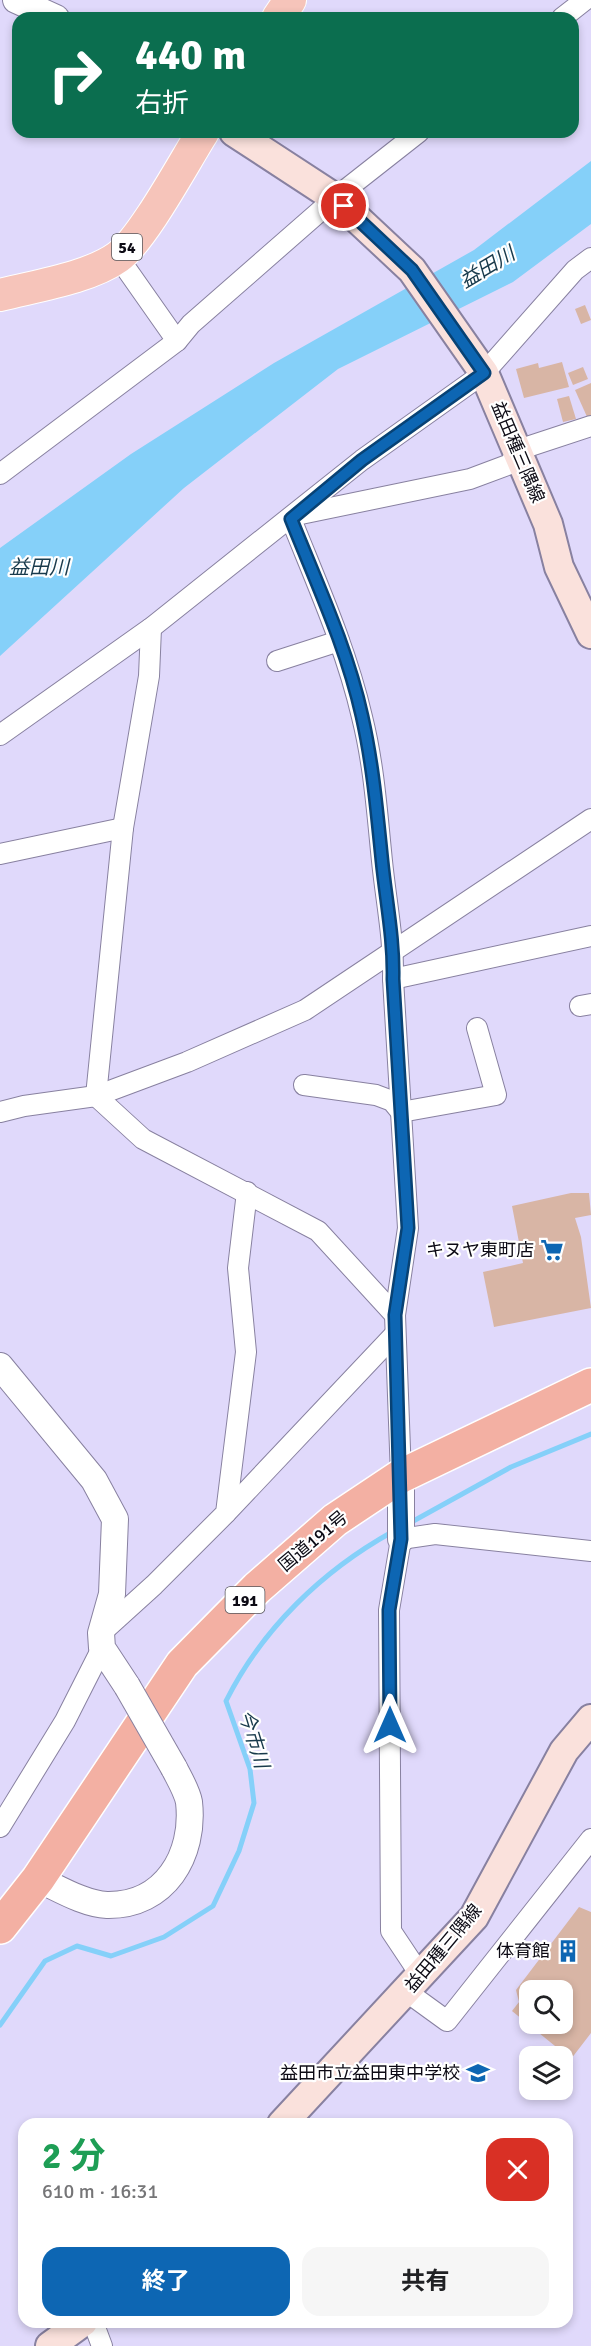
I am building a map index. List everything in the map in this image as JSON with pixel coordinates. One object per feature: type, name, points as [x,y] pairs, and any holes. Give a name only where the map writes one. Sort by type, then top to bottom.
[{"type":"highway","name":"国道191号","points":[[0,1928],[38,1879],[182,1664],[257,1588],[335,1520],[401,1476],[591,1385]]},
{"type":"main road","name":"54","points":[[0,295],[87,272],[118,257],[139,234],[199,138]]},
{"type":"main road","name":"益田種三隅線","points":[[243,138],[340,202],[412,270],[484,373],[548,524],[559,567],[591,634]]},
{"type":"main road","name":"益田種三隅線","points":[[548,524],[570,562],[591,608]]},
{"type":"main road","name":"益田種三隅線","points":[[288,2118],[474,1917],[564,1751],[591,1719]]},
{"type":"main road","points":[[50,2346],[75,2328]]},
{"type":"street","points":[[16,0],[43,12]]},
{"type":"street","points":[[0,474],[177,340],[191,324],[340,202],[411,138]]},
{"type":"street","points":[[118,257],[177,340]]},
{"type":"street","points":[[0,735],[151,628],[362,460],[484,373],[575,270],[591,258]]},
{"type":"street","points":[[293,517],[470,479],[510,464],[518,450],[591,426]]},
{"type":"street","points":[[293,517],[339,641],[362,715],[376,787],[382,861],[394,951],[393,979],[408,1228],[395,1324],[401,1539],[389,1610],[391,1931],[414,1984],[447,2021],[591,1839]]},
{"type":"street","points":[[96,1096],[123,828],[149,676],[151,628]]},
{"type":"street","points":[[277,661],[339,641]]},
{"type":"street","points":[[0,1112],[24,1106],[96,1096],[187,1062],[305,1010],[591,819]]},
{"type":"street","points":[[0,855],[123,828]]},
{"type":"street","points":[[393,979],[591,936]]},
{"type":"street","points":[[401,1112],[496,1095],[477,1028]]},
{"type":"street","points":[[304,1085],[376,1095],[392,1101],[401,1112]]},
{"type":"street","points":[[96,1096],[143,1139],[318,1231],[395,1324]]},
{"type":"street","points":[[226,1512],[246,1352],[238,1268],[247,1192]]},
{"type":"street","points":[[102,1641],[226,1512],[395,1324]]},
{"type":"street","points":[[0,1366],[94,1480],[115,1519],[112,1594],[102,1641],[66,1721],[0,1827]]},
{"type":"street","points":[[401,1539],[435,1534],[591,1551]]},
{"type":"street","points":[[38,1879],[76,1896],[105,1905],[136,1902],[162,1887],[178,1864],[190,1831],[189,1799],[174,1768],[102,1641]]},
{"type":"street","points":[[95,2328],[102,2346]]},
{"type":"water","name":"益田川","points":[[591,161],[591,224],[513,282],[338,369],[184,488],[0,656],[0,548],[131,454],[274,363],[474,250]]},
{"type":"building","points":[[585,305],[591,320],[581,324],[575,309]]},
{"type":"building","points":[[562,362],[569,387],[524,398],[516,369],[538,363],[539,368]]},
{"type":"building","points":[[583,367],[588,379],[573,385],[568,373]]},
{"type":"building","points":[[591,383],[591,418],[588,419],[575,390]]},
{"type":"building","points":[[569,396],[576,419],[563,422],[557,399]]},
{"type":"building","name":"キヌヤ東町店","points":[[571,1193],[589,1193],[591,1215],[575,1218],[581,1237],[591,1308],[494,1327],[483,1272],[523,1263],[512,1206]]},
{"type":"building","name":"体育館","points":[[579,1907],[591,1912],[591,2033],[573,2056],[573,2046],[555,2046],[540,2034],[573,2034],[573,1980],[524,1980]]},
{"type":"building","name":"体育館","points":[[519,1986],[519,2002],[516,1990]]},
{"type":"building","name":"体育館","points":[[519,2002],[519,2017],[512,2011]]},
{"type":"waterway","name":"今市川","points":[[408,1524],[511,1467],[591,1434]]},
{"type":"waterway","name":"今市川","points":[[0,2025],[45,1961],[77,1946],[111,1956],[164,1937],[213,1906],[239,1851],[254,1803],[250,1769],[226,1701],[257,1650],[296,1604],[342,1565],[392,1532]]},
{"type":"place","name":"キヌヤ東町店","points":[[552,1250]]},
{"type":"place","name":"体育館","points":[[568,1951]]},
{"type":"place","name":"益田市立益田東中学校","points":[[478,2073]]},
{"type":"route","points":[[344,206],[412,270],[484,373],[362,460],[291,519],[335,625],[362,715],[376,787],[382,861],[394,951],[393,979],[408,1228],[395,1315],[401,1454],[401,1539],[389,1610],[390,1725]]}]
